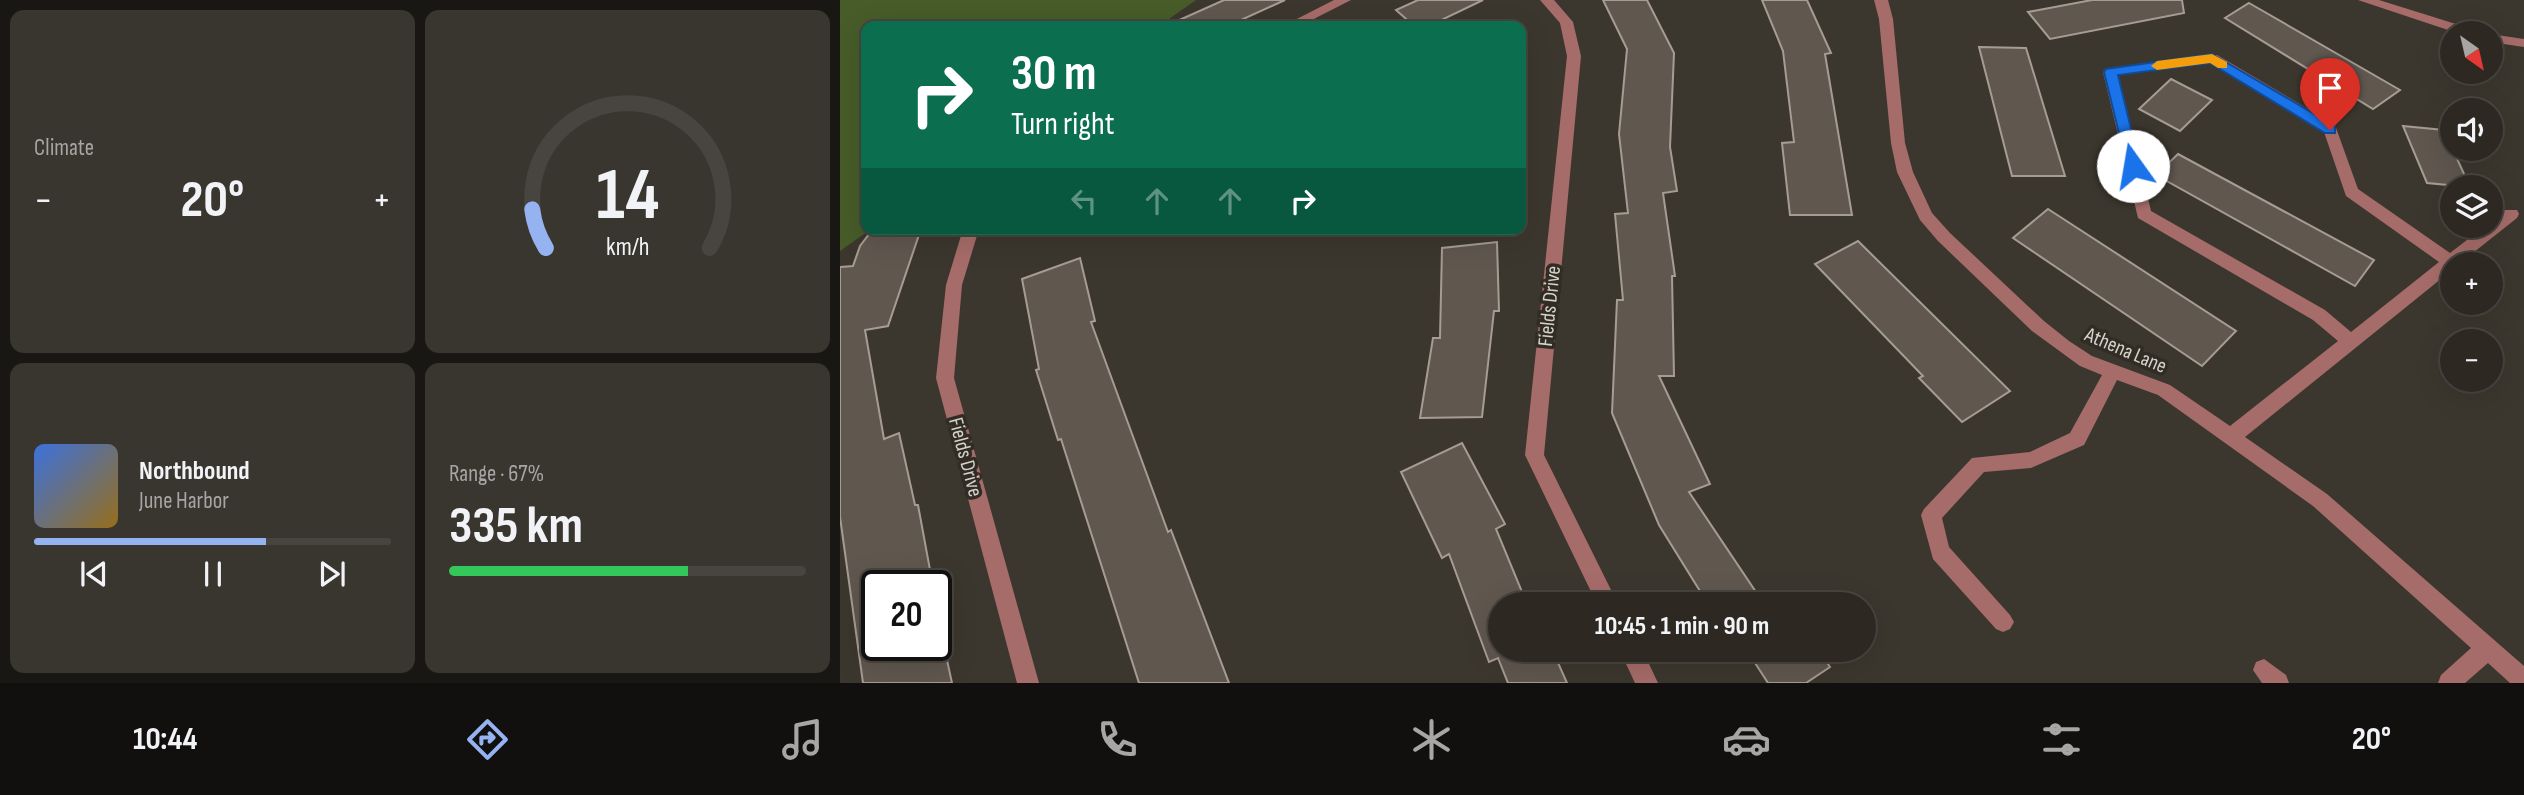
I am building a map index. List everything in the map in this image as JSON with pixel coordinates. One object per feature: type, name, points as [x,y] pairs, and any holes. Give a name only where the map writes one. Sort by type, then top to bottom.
[{"type":"street","points":[[1300,21],[1344,0]]},
{"type":"street","name":"Fields Drive","points":[[1547,0],[1566,22],[1574,56],[1534,455],[1602,592]]},
{"type":"street","name":"Athena Lane","points":[[1881,0],[1886,19],[1898,143],[1905,172],[1926,216],[2038,326],[2086,361],[2164,390],[2320,500],[2524,681]]},
{"type":"street","points":[[2365,0],[2440,24]]},
{"type":"street","points":[[2503,40],[2524,43]]},
{"type":"street","points":[[2351,342],[2319,315],[2144,214],[2110,72],[2212,58],[2330,130],[2351,192],[2440,253]]},
{"type":"street","points":[[2462,252],[2511,214]]},
{"type":"street","name":"Fields Drive","points":[[969,235],[954,285],[945,378],[1028,683]]},
{"type":"street","points":[[2231,437],[2440,270]]},
{"type":"street","points":[[2003,622],[1940,552],[1931,515],[1979,464],[2031,460],[2077,439],[2113,371]]},
{"type":"street","points":[[2449,683],[2487,649]]},
{"type":"street","points":[[1636,662],[1647,683]]},
{"type":"green space","points":[[840,0],[1196,0],[1166,21],[861,21],[863,235],[840,251]]},
{"type":"building","points":[[1224,0],[1285,0],[1239,21],[1177,21]]},
{"type":"building","points":[[1418,0],[1483,0],[1439,21],[1408,21],[1396,10]]},
{"type":"building","points":[[1603,0],[1647,0],[1674,53],[1670,147],[1677,191],[1663,193],[1675,276],[1672,276],[1674,376],[1659,376],[1710,484],[1689,492],[1756,592],[1701,592],[1659,525],[1612,413],[1617,300],[1623,300],[1615,214],[1628,213],[1619,134],[1627,49]]},
{"type":"building","points":[[1762,0],[1807,0],[1831,53],[1825,54],[1852,215],[1790,215],[1782,143],[1794,142],[1783,51]]},
{"type":"building","points":[[2092,0],[2182,0],[2184,13],[2050,39],[2028,12]]},
{"type":"building","points":[[2249,3],[2400,90],[2373,109],[2225,18]]},
{"type":"building","points":[[1979,47],[2026,48],[2065,176],[2012,176]]},
{"type":"building","points":[[2171,79],[2212,100],[2180,131],[2139,109]]},
{"type":"building","points":[[2403,126],[2440,130],[2440,161],[2458,161],[2465,175],[2440,175],[2440,184],[2427,183]]},
{"type":"building","points":[[2178,154],[2374,260],[2355,286],[2156,175]]},
{"type":"building","points":[[2048,209],[2236,331],[2202,366],[2013,238]]},
{"type":"building","points":[[868,235],[919,235],[888,326],[865,330],[884,439],[899,433],[915,505],[918,505],[930,570],[861,570],[861,661],[947,661],[952,683],[863,683],[840,517],[840,267],[853,266],[860,246]]},
{"type":"building","points":[[1858,241],[2010,391],[1962,422],[1919,378],[1923,376],[1815,264]]},
{"type":"building","points":[[1497,242],[1499,311],[1494,311],[1482,417],[1420,418],[1433,338],[1440,338],[1442,248]]},
{"type":"building","points":[[1080,258],[1095,321],[1091,322],[1168,532],[1171,530],[1229,683],[1139,683],[1061,439],[1058,440],[1036,370],[1039,369],[1022,279]]},
{"type":"building","points":[[1462,443],[1505,524],[1496,529],[1522,592],[1488,592],[1488,659],[1449,554],[1442,558],[1401,472]]},
{"type":"building","points":[[1500,662],[1558,662],[1567,683],[1508,683]]},
{"type":"building","points":[[1754,662],[1827,662],[1830,667],[1806,683],[1768,683]]},
{"type":"slow traffic","points":[[2157,66],[2212,58],[2222,65]]},
{"type":"route","points":[[2133,166],[2110,72],[2212,58],[2330,130]]}]
